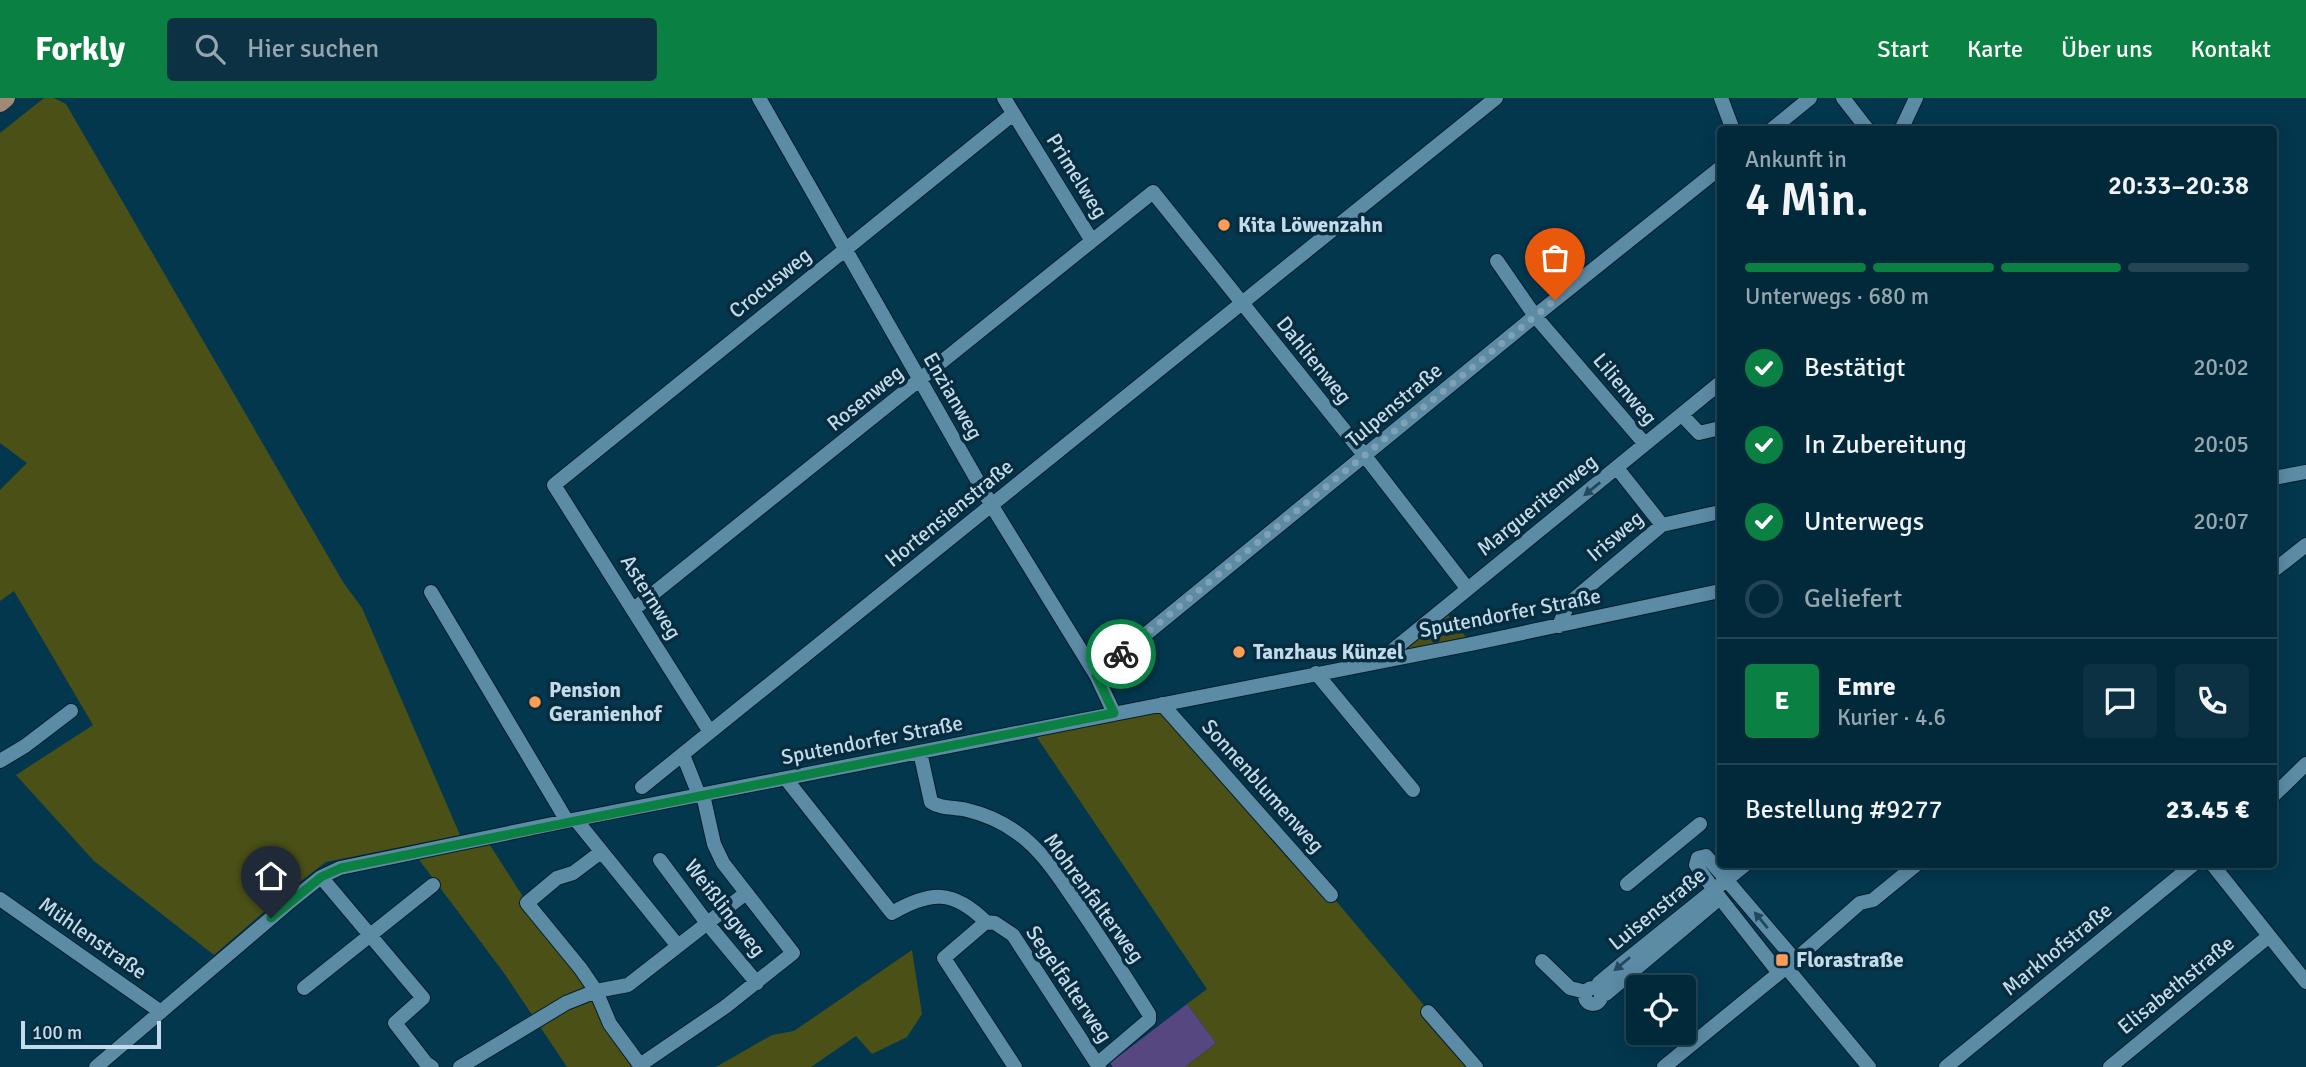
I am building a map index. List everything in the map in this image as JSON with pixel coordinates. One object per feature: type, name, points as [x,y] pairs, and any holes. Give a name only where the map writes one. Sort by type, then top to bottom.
[{"type":"main road","points":[[0,103],[6,98]]},
{"type":"street","name":"Enzianweg","points":[[759,98],[992,506],[1096,675],[1114,713]]},
{"type":"street","name":"Primelweg","points":[[1004,98],[1092,241]]},
{"type":"street","name":"Hortensienstraße","points":[[642,787],[1496,98]]},
{"type":"street","points":[[1721,98],[1732,126]]},
{"type":"street","points":[[1776,126],[1810,98]]},
{"type":"street","points":[[1843,98],[1865,126]]},
{"type":"street","points":[[1903,126],[1916,98]]},
{"type":"street","name":"Crocusweg","points":[[555,485],[1013,114]]},
{"type":"street","name":"Tulpenstraße","points":[[1096,675],[1717,170]]},
{"type":"street","name":"Dahlienweg","points":[[1153,192],[1467,588]]},
{"type":"street","name":"Rosenweg","points":[[635,609],[1153,192]]},
{"type":"street","name":"Lilienweg","points":[[1497,261],[1535,316],[1645,444]]},
{"type":"street","name":"Margueritenweg","points":[[1381,660],[1717,386]]},
{"type":"street","points":[[1682,415],[1699,433],[1717,429]]},
{"type":"street","points":[[1617,468],[1662,525]]},
{"type":"street","points":[[2277,477],[2306,472]]},
{"type":"street","name":"Asternweg","points":[[555,485],[710,732]]},
{"type":"street","name":"Irisweg","points":[[1559,626],[1568,604],[1662,525],[1717,513]]},
{"type":"street","points":[[2277,568],[2306,545]]},
{"type":"street","points":[[431,592],[571,820],[601,852],[678,946]]},
{"type":"street","name":"Sputendorfer Straße","points":[[96,1067],[321,877],[353,865],[1559,626],[1717,592]]},
{"type":"street","points":[[1316,673],[1413,790]]},
{"type":"street","name":"Sonnenblumenweg","points":[[1162,704],[1331,895]]},
{"type":"street","points":[[0,761],[26,746],[71,711]]},
{"type":"street","name":"Mohrenfalterweg","points":[[920,752],[931,802],[937,806],[968,810],[987,816],[1031,844],[1078,904],[1149,1014],[1149,1020],[1098,1065]]},
{"type":"street","points":[[601,852],[573,873],[557,878],[527,903],[596,991],[610,1024],[640,1065],[757,983],[793,953],[718,854],[701,795],[683,755]]},
{"type":"street","points":[[2277,792],[2306,764]]},
{"type":"street","name":"Segelfalterweg","points":[[786,779],[892,913],[910,902],[928,896],[948,897],[971,907],[986,922],[995,923],[1013,935],[1098,1065]]},
{"type":"street","points":[[1627,884],[1700,824]]},
{"type":"street","points":[[1681,839],[1698,858]]},
{"type":"street","points":[[1698,858],[1706,856],[1727,880],[1787,967],[1869,1067]]},
{"type":"street","points":[[1698,858],[1696,865],[1717,895],[1787,967]]},
{"type":"street","name":"Weißlingweg","points":[[660,860],[706,923],[757,983]]},
{"type":"street","name":"Luisenstraße","points":[[1542,961],[1570,988],[1594,992],[1607,976],[1717,895],[1727,880],[1741,868]]},
{"type":"street","points":[[1664,1067],[1787,967],[1860,903],[1873,900],[1912,868]]},
{"type":"street","name":"Markhofstraße","points":[[1947,1067],[2189,868]]},
{"type":"street","points":[[2215,868],[2306,982]]},
{"type":"street","points":[[321,877],[423,998],[395,1023],[432,1067]]},
{"type":"street","points":[[304,988],[433,885]]},
{"type":"street","points":[[460,1067],[566,1003],[596,991],[628,985],[746,893]]},
{"type":"street","name":"Mühlenstraße","points":[[0,899],[162,1012]]},
{"type":"street","points":[[986,922],[944,958],[1015,1067]]},
{"type":"street","name":"Elisabethstraße","points":[[2110,1067],[2269,936]]},
{"type":"street","points":[[1428,1012],[1476,1067]]},
{"type":"green space","points":[[44,98],[54,98],[66,104],[343,582],[362,608],[460,835],[326,862],[214,955],[94,861],[16,775],[93,725],[14,591],[0,601],[0,490],[27,463],[0,443],[0,133]]},
{"type":"green space","points":[[1445,612],[1466,637],[1403,650]]},
{"type":"green space","points":[[1167,710],[1331,895],[1476,1067],[1185,1067],[1216,1043],[1187,1004],[1207,989],[1036,736]]},
{"type":"green space","points":[[488,842],[527,903],[642,1067],[567,1067],[504,973],[417,857]]},
{"type":"green space","points":[[912,950],[922,1014],[907,1037],[872,1054],[856,1036],[811,1067],[716,1067],[772,1035],[794,1031]]},
{"type":"shaded area","points":[[1187,1004],[1216,1043],[1185,1067],[1113,1067],[1110,1063]]},
{"type":"way so far","points":[[1121,654],[1555,300]]},
{"type":"place","name":"Kita Löwenzahn","points":[[1224,225]]},
{"type":"place","name":"Tanzhaus Künzel","points":[[1239,652]]},
{"type":"place","name":"Pension Geranienhof","points":[[535,702]]},
{"type":"place","name":"Florastraße","points":[[1782,960]]},
{"type":"route","points":[[271,918],[321,877],[341,868],[1114,713],[1096,675],[1121,654]]}]
